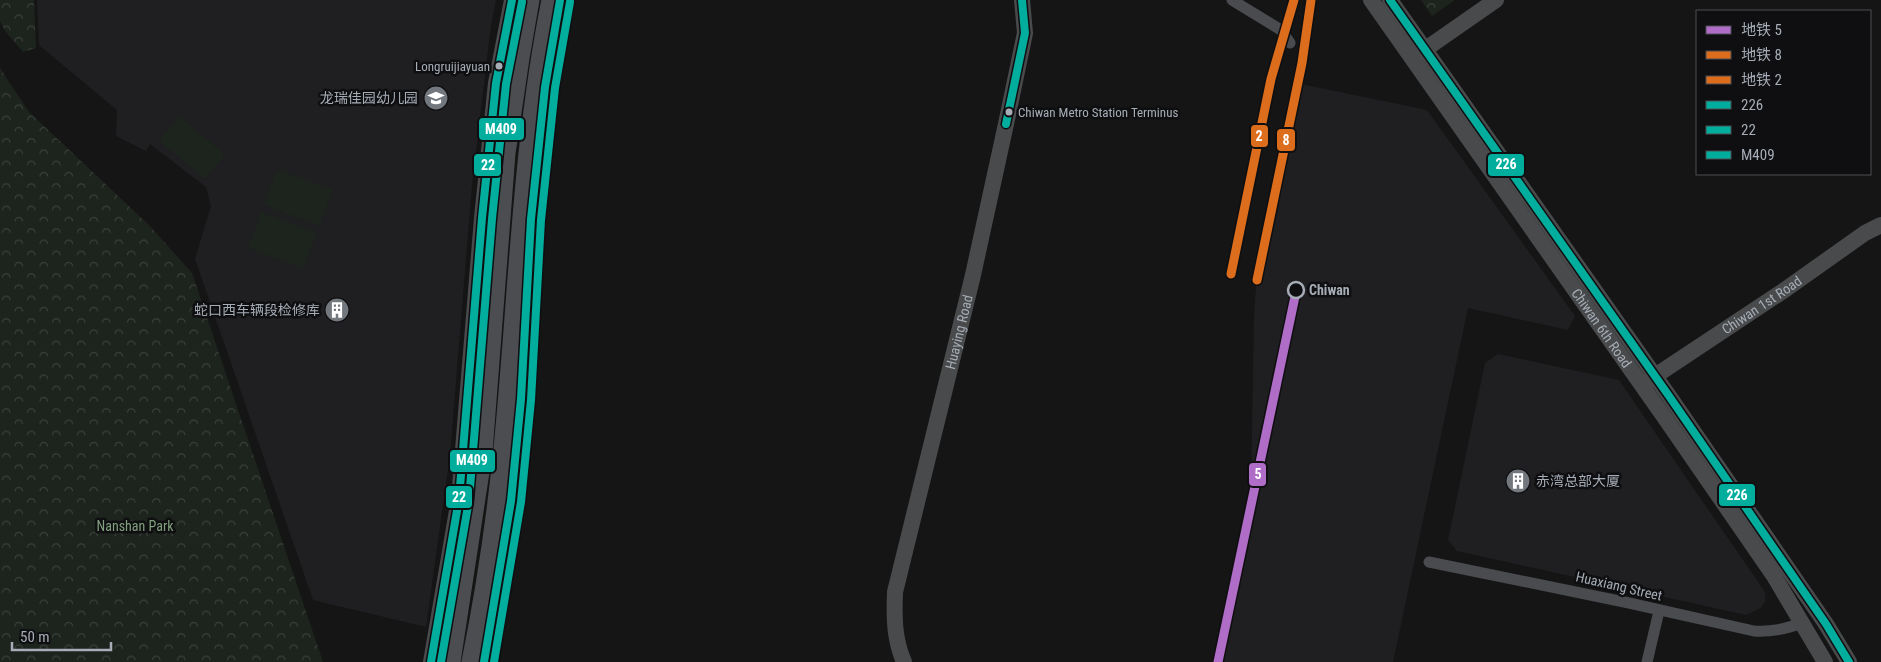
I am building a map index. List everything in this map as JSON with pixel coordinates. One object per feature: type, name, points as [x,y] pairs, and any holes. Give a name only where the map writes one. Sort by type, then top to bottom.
[{"type":"main road","points":[[451,662],[483,452],[506,153],[530,0]]},
{"type":"main road","points":[[471,662],[500,478],[527,150],[543,40],[551,0]]},
{"type":"street","points":[[431,662],[459,499],[482,218],[495,93],[512,0]]},
{"type":"street","points":[[484,662],[511,501],[521,399],[531,219],[545,87],[560,0]]},
{"type":"street","name":"Huaying Road","points":[[904,662],[896,635],[894,615],[895,592],[973,275],[1006,124],[1025,33],[1022,0]]},
{"type":"street","points":[[1232,0],[1281,30],[1290,43]]},
{"type":"street","name":"Chiwan 6th Road","points":[[1372,0],[1419,53]]},
{"type":"street","name":"Chiwan 6th Road","points":[[1390,0],[1419,53],[1648,380],[1826,624],[1849,662]]},
{"type":"street","points":[[1419,53],[1496,0]]},
{"type":"street","name":"Chiwan 1st Road","points":[[1648,380],[1865,233],[1881,225]]},
{"type":"street","name":"Chiwan 6th Road","points":[[1648,380],[1774,576],[1825,662]]},
{"type":"street","name":"Huaxiang Street","points":[[1429,562],[1754,631],[1770,632],[1802,623]]},
{"type":"street","points":[[1648,662],[1659,610]]},
{"type":"shaded area","name":"蛇口西车辆段检修库","points":[[37,0],[496,0],[491,25],[472,185],[450,455],[426,627],[313,600],[195,259],[211,206],[206,187],[150,144],[146,151],[116,136],[117,110],[39,45]]},
{"type":"shaded area","points":[[1296,83],[1427,110],[1575,316],[1568,330],[1468,308],[1393,662],[1221,662],[1244,554],[1251,494],[1254,315],[1258,262]]},
{"type":"shaded area","points":[[1498,354],[1619,380],[1765,592],[1765,601],[1761,608],[1746,615],[1457,551],[1448,540],[1485,363]]},
{"type":"green space","points":[[0,0],[34,0],[36,48],[23,52],[5,31],[0,21]]},
{"type":"green space","points":[[1421,0],[1455,0],[1432,16]]},
{"type":"green space","name":"Nanshan Park","points":[[0,68],[29,112],[149,225],[192,273],[323,662],[0,662]]},
{"type":"green space","points":[[179,116],[225,154],[205,179],[159,141]]},
{"type":"green space","points":[[277,169],[333,190],[319,226],[264,205]]},
{"type":"green space","points":[[261,212],[317,232],[304,269],[248,248]]},
{"type":"metro line","name":"2","points":[[1231,274],[1271,79],[1294,0]]},
{"type":"metro line","name":"8","points":[[1257,280],[1302,63],[1311,0]]},
{"type":"metro line","name":"5","points":[[1218,662],[1297,287]]},
{"type":"transit line","name":"22","points":[[431,662],[459,499],[482,218],[496,83],[512,0]]},
{"type":"transit line","name":"22","points":[[484,662],[511,501],[521,399],[531,219],[545,87],[560,0]]},
{"type":"transit line","name":"226","points":[[1006,124],[1025,33],[1022,0]]},
{"type":"transit line","name":"226","points":[[1390,0],[1669,396],[1826,624],[1849,662]]},
{"type":"transit line","name":"M409","points":[[441,662],[469,500],[492,219],[506,84],[522,2]]},
{"type":"transit line","name":"M409","points":[[494,662],[521,502],[531,400],[541,220],[555,88],[570,2]]},
{"type":"place","name":"Longruijiayuan","points":[[499,66]]},
{"type":"place","name":"龙瑞佳园幼儿园","points":[[436,98]]},
{"type":"place","name":"Chiwan Metro Station Terminus","points":[[1009,112]]},
{"type":"place","name":"Chiwan","points":[[1296,290]]},
{"type":"place","name":"蛇口西车辆段检修库","points":[[337,310]]},
{"type":"place","name":"赤湾总部大厦","points":[[1518,481]]}]
